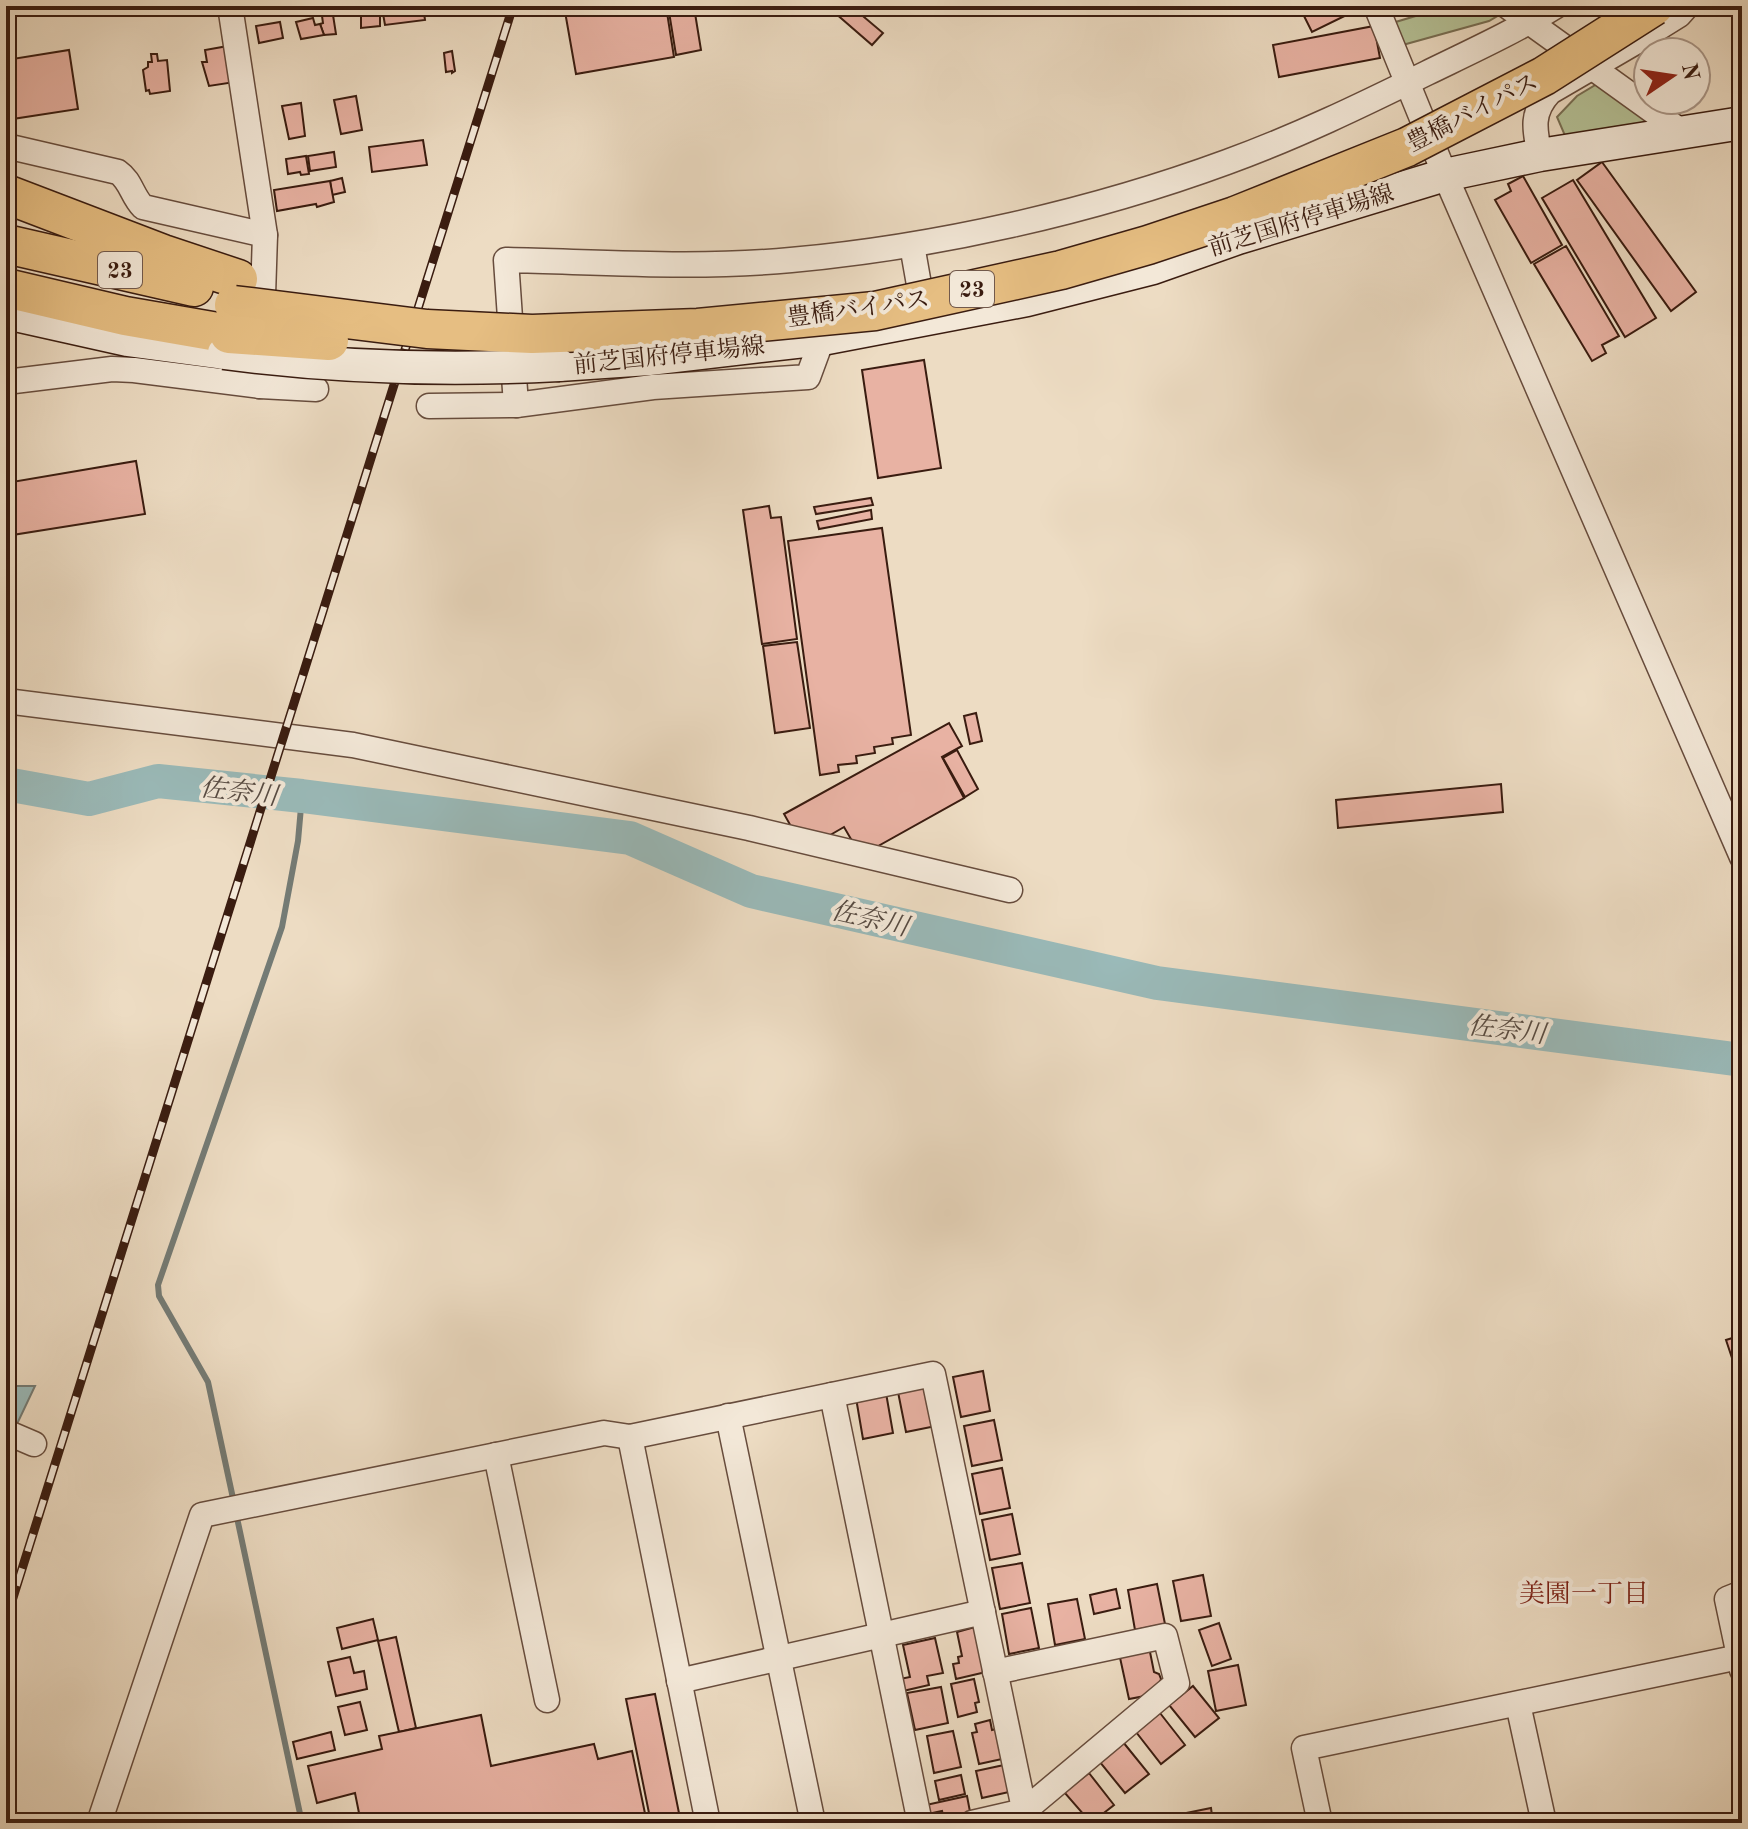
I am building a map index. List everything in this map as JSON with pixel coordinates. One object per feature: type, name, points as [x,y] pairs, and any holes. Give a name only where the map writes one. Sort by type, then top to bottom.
[{"type":"highway","name":"豊橋バイパス","points":[[6,244],[232,314],[369,312],[542,322],[704,314],[867,295],[1064,257],[1230,202],[1401,135],[1537,64],[1630,6]]},
{"type":"highway","name":"豊橋バイパス","points":[[6,263],[232,314],[427,329],[532,334],[698,328],[875,311],[1061,270],[1235,216],[1407,147],[1544,76],[1654,6]]},
{"type":"highway","points":[[6,194],[163,254],[232,314]]},
{"type":"highway","points":[[6,288],[125,316],[232,314]]},
{"type":"main road","name":"前芝国府停車場線","points":[[6,313],[127,340],[232,314],[308,364],[395,369],[485,369],[649,359],[822,339],[1027,300],[1153,268],[1238,238],[1445,175],[1540,155],[1742,123]]},
{"type":"street","points":[[230,6],[265,235],[260,386]]},
{"type":"street","points":[[1376,6],[1445,175],[1742,857]]},
{"type":"street","points":[[1507,6],[1682,132]]},
{"type":"street","points":[[516,405],[506,260],[683,264],[774,261],[912,245],[1056,213],[1180,179],[1308,129],[1530,22],[1556,6]]},
{"type":"street","points":[[1540,155],[1533,125],[1541,102],[1550,92],[1679,15],[1687,6]]},
{"type":"street","points":[[6,146],[118,172],[127,178],[143,207],[265,235]]},
{"type":"street","points":[[912,245],[925,319]]},
{"type":"street","points":[[429,406],[516,405],[653,387],[808,377],[822,339]]},
{"type":"street","points":[[6,382],[112,369],[260,386],[316,389]]},
{"type":"street","points":[[6,700],[353,745],[749,828],[1010,890]]},
{"type":"street","points":[[99,1823],[202,1515],[604,1433],[630,1437],[933,1374],[1026,1817]]},
{"type":"street","points":[[832,1395],[920,1823]]},
{"type":"street","points":[[728,1416],[813,1823]]},
{"type":"street","points":[[6,1432],[34,1444]]},
{"type":"street","points":[[630,1437],[708,1823]]},
{"type":"street","points":[[496,1455],[547,1700]]},
{"type":"street","points":[[1320,1823],[1304,1748],[1740,1663],[1727,1599],[1742,1593]]},
{"type":"street","points":[[679,1681],[983,1612]]},
{"type":"street","points":[[972,1823],[1026,1817],[1177,1683],[1165,1636],[995,1672]]},
{"type":"street","points":[[1518,1704],[1544,1823]]},
{"type":"green space","points":[[1449,6],[1499,6],[1506,11],[1489,21],[1399,46],[1389,24]]},
{"type":"green space","points":[[1602,81],[1632,103],[1632,116],[1651,116],[1659,122],[1566,138],[1557,117],[1577,96]]},
{"type":"water","points":[[6,1386],[35,1386],[17,1424],[6,1420]]},
{"type":"building","points":[[423,6],[425,20],[385,25],[382,8]]},
{"type":"building","points":[[445,6],[470,6],[471,13],[448,16]]},
{"type":"building","points":[[564,6],[666,6],[674,57],[576,74]]},
{"type":"building","points":[[827,6],[851,6],[883,33],[872,45]]},
{"type":"building","points":[[1299,6],[1365,6],[1312,32]]},
{"type":"building","points":[[694,7],[701,50],[676,55],[669,12]]},
{"type":"building","points":[[380,8],[380,26],[361,28],[361,10]]},
{"type":"building","points":[[333,15],[336,34],[324,35],[320,24],[323,23],[322,16]]},
{"type":"building","points":[[313,18],[315,25],[320,24],[324,35],[301,39],[296,22]]},
{"type":"building","points":[[280,22],[283,38],[259,43],[256,26]]},
{"type":"building","points":[[1374,26],[1380,58],[1279,77],[1273,45]]},
{"type":"building","points":[[228,46],[235,82],[209,86],[202,62],[207,62],[205,50]]},
{"type":"building","points":[[69,50],[78,109],[6,120],[6,60]]},
{"type":"building","points":[[452,51],[455,71],[452,73],[446,72],[444,53]]},
{"type":"building","points":[[151,54],[157,54],[158,61],[167,60],[170,91],[150,94],[149,90],[146,91],[143,70],[148,67],[148,62],[152,62]]},
{"type":"building","points":[[356,96],[362,130],[341,134],[334,100]]},
{"type":"building","points":[[301,103],[305,136],[289,139],[282,106]]},
{"type":"building","points":[[423,140],[427,165],[372,172],[369,147]]},
{"type":"building","points":[[334,152],[336,167],[310,171],[308,156]]},
{"type":"building","points":[[306,156],[309,174],[288,174],[286,159]]},
{"type":"building","points":[[1602,162],[1696,292],[1671,311],[1577,180]]},
{"type":"building","points":[[1523,176],[1562,245],[1531,263],[1495,200],[1511,191],[1508,184]]},
{"type":"building","points":[[342,178],[345,192],[332,195],[330,181]]},
{"type":"building","points":[[1573,180],[1656,318],[1625,337],[1542,198]]},
{"type":"building","points":[[330,181],[334,202],[277,211],[274,190]]},
{"type":"building","points":[[1566,246],[1619,336],[1602,345],[1606,353],[1592,361],[1534,264]]},
{"type":"building","points":[[924,360],[941,468],[878,478],[862,370]]},
{"type":"building","points":[[136,461],[145,514],[6,536],[6,483]]},
{"type":"building","points":[[871,498],[873,505],[816,514],[814,507]]},
{"type":"building","points":[[769,506],[771,518],[781,517],[797,639],[762,644],[743,510]]},
{"type":"building","points":[[871,510],[872,519],[819,529],[817,521]]},
{"type":"building","points":[[882,528],[911,735],[892,738],[893,744],[874,747],[875,753],[856,756],[857,763],[838,765],[839,772],[820,775],[788,541]]},
{"type":"building","points":[[797,642],[810,728],[775,733],[763,646]]},
{"type":"building","points":[[976,713],[982,741],[970,744],[964,716]]},
{"type":"building","points":[[949,723],[962,746],[942,757],[964,798],[871,850],[855,846],[844,827],[825,838],[793,830],[784,814]]},
{"type":"building","points":[[957,750],[978,789],[965,797],[943,758]]},
{"type":"building","points":[[1501,784],[1503,812],[1338,828],[1336,800]]},
{"type":"building","points":[[1742,1335],[1742,1388],[1726,1340]]},
{"type":"building","points":[[983,1371],[990,1411],[961,1417],[953,1377]]},
{"type":"building","points":[[928,1386],[936,1426],[906,1432],[898,1392]]},
{"type":"building","points":[[886,1393],[893,1433],[863,1439],[856,1398]]},
{"type":"building","points":[[994,1420],[1002,1460],[972,1466],[964,1426]]},
{"type":"building","points":[[1002,1468],[1010,1508],[980,1514],[972,1474]]},
{"type":"building","points":[[1012,1514],[1020,1554],[990,1560],[982,1520]]},
{"type":"building","points":[[1022,1563],[1030,1603],[1000,1609],[992,1568]]},
{"type":"building","points":[[1203,1575],[1211,1616],[1181,1621],[1173,1581]]},
{"type":"building","points":[[1157,1584],[1165,1624],[1135,1630],[1128,1590]]},
{"type":"building","points":[[1116,1589],[1120,1608],[1094,1614],[1090,1595]]},
{"type":"building","points":[[1077,1599],[1085,1639],[1055,1645],[1048,1604]]},
{"type":"building","points":[[1031,1608],[1039,1648],[1009,1654],[1002,1614]]},
{"type":"building","points":[[373,1619],[378,1640],[342,1649],[337,1628]]},
{"type":"building","points":[[1219,1623],[1231,1659],[1212,1666],[1199,1630]]},
{"type":"building","points":[[975,1627],[986,1672],[956,1679],[953,1664],[959,1663],[958,1657],[962,1656],[957,1632]]},
{"type":"building","points":[[396,1637],[416,1728],[399,1732],[378,1641]]},
{"type":"building","points":[[935,1638],[943,1673],[927,1676],[929,1685],[903,1691],[900,1679],[910,1677],[903,1645]]},
{"type":"building","points":[[1149,1647],[1154,1672],[1161,1679],[1155,1694],[1129,1699],[1119,1653]]},
{"type":"building","points":[[350,1657],[354,1673],[364,1671],[367,1689],[336,1696],[328,1662]]},
{"type":"building","points":[[1238,1665],[1246,1705],[1216,1711],[1208,1671]]},
{"type":"building","points":[[974,1679],[979,1702],[975,1703],[977,1712],[958,1717],[951,1684]]},
{"type":"building","points":[[1193,1686],[1219,1718],[1195,1737],[1169,1705]]},
{"type":"building","points":[[941,1687],[948,1723],[915,1730],[907,1693]]},
{"type":"building","points":[[655,1694],[681,1823],[651,1823],[626,1699]]},
{"type":"building","points":[[360,1702],[367,1730],[345,1735],[338,1707]]},
{"type":"building","points":[[1160,1713],[1185,1745],[1161,1764],[1136,1732]]},
{"type":"building","points":[[481,1715],[491,1766],[594,1744],[598,1759],[632,1751],[647,1823],[361,1823],[355,1793],[317,1803],[308,1766],[382,1749],[379,1736]]},
{"type":"building","points":[[990,1720],[992,1730],[996,1729],[1002,1759],[979,1764],[972,1733],[977,1732],[975,1724]]},
{"type":"building","points":[[953,1731],[961,1767],[934,1773],[927,1736]]},
{"type":"building","points":[[331,1732],[335,1750],[297,1759],[293,1742]]},
{"type":"building","points":[[1123,1742],[1149,1774],[1125,1793],[1099,1761]]},
{"type":"building","points":[[1004,1765],[1009,1792],[982,1798],[976,1771]]},
{"type":"building","points":[[1089,1773],[1114,1805],[1091,1823],[1064,1792]]},
{"type":"building","points":[[961,1775],[965,1794],[939,1800],[935,1781]]},
{"type":"building","points":[[967,1796],[971,1817],[945,1822],[942,1811],[928,1814],[926,1805]]},
{"type":"building","points":[[1211,1808],[1213,1823],[1182,1823],[1181,1814]]},
{"type":"waterway","name":"佐奈川","points":[[6,784],[89,799],[158,781],[630,838],[751,891],[1157,983],[1742,1060]]},
{"type":"waterway","points":[[234,1503],[208,1382],[159,1296],[158,1285],[282,927],[298,841],[302,796]]},
{"type":"waterway","points":[[236,1513],[302,1823]]},
{"type":"railway","points":[[6,1620],[513,6]]},
{"type":"district","name":"美園一丁目","points":[[1584,1593]]}]
